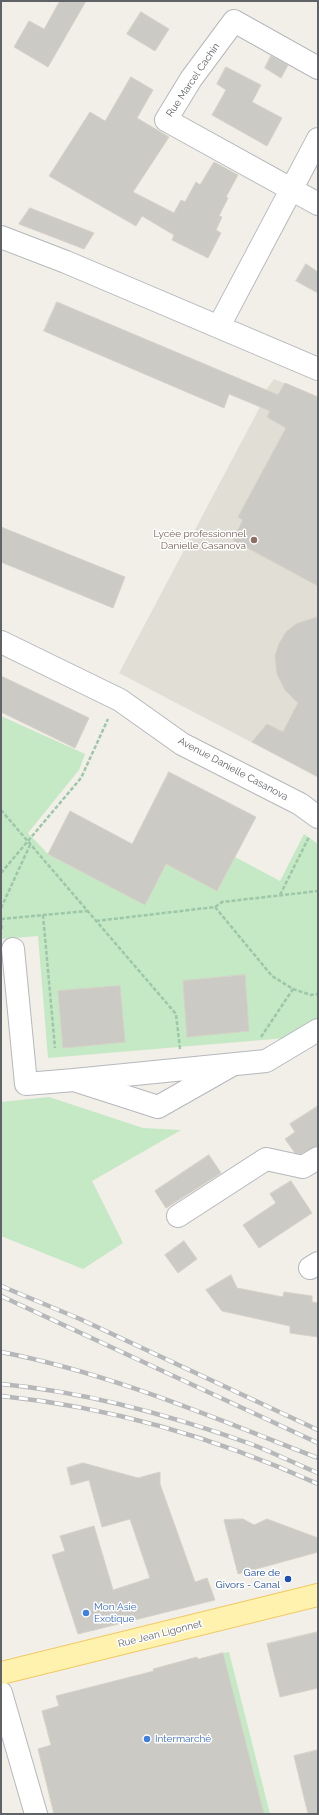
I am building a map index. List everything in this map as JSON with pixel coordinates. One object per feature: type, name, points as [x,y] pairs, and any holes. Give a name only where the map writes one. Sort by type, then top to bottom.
[{"type":"main road","name":"Rue Jean Ligonnet","points":[[1,1673],[318,1595]]},
{"type":"street","name":"Rue Marcel Cachin","points":[[318,68],[234,21],[191,79],[166,120],[318,204]]},
{"type":"street","points":[[219,326],[318,139]]},
{"type":"street","points":[[1,237],[66,262],[318,369]]},
{"type":"street","name":"Avenue Danielle Casanova","points":[[1,642],[117,698],[182,744],[300,804],[315,825]]},
{"type":"street","points":[[13,949],[26,1084],[266,1061],[318,1030]]},
{"type":"street","points":[[74,1080],[158,1107],[238,1064]]},
{"type":"street","points":[[178,1216],[266,1159],[303,1167],[318,1158]]},
{"type":"street","points":[[1,1693],[36,1814]]},
{"type":"path","points":[[1,873],[81,778],[117,698]]},
{"type":"path","points":[[1,810],[176,1014],[182,1070]]},
{"type":"path","points":[[280,895],[315,825]]},
{"type":"path","points":[[1,908],[30,845]]},
{"type":"path","points":[[96,921],[215,907],[222,902],[318,891]]},
{"type":"path","points":[[215,907],[272,976],[293,989],[311,995],[318,994]]},
{"type":"path","points":[[1,918],[87,911]]},
{"type":"path","points":[[43,915],[55,1048]]},
{"type":"path","points":[[238,1064],[293,989]]},
{"type":"shaded area","name":"Lycée professionnel Danielle Casanova","points":[[274,379],[318,397],[318,777],[119,673],[260,407],[266,390]]},
{"type":"green space","points":[[1,716],[85,754],[79,770],[28,833],[48,854],[145,905],[166,864],[217,891],[235,857],[280,881],[304,834],[318,844],[318,1023],[298,1037],[48,1058],[38,936],[1,939]]},
{"type":"green space","points":[[49,1097],[143,1128],[181,1130],[92,1181],[123,1243],[83,1269],[1,1236],[1,1102]]},
{"type":"green space","points":[[229,1652],[270,1814],[264,1814],[223,1653]]},
{"type":"building","points":[[60,1],[86,1],[48,67],[14,47],[29,21],[44,29]]},
{"type":"building","points":[[141,12],[169,29],[155,51],[127,34]]},
{"type":"building","points":[[271,56],[288,65],[281,78],[265,68]]},
{"type":"building","points":[[226,67],[261,85],[252,102],[282,118],[267,146],[212,115],[226,90],[217,84]]},
{"type":"building","points":[[131,77],[153,90],[137,118],[169,137],[133,192],[174,213],[181,200],[185,202],[196,182],[200,185],[214,162],[238,175],[226,197],[228,198],[219,216],[222,217],[216,230],[221,233],[208,258],[172,240],[174,235],[142,216],[136,226],[49,176],[90,112],[105,121]]},
{"type":"building","points":[[30,208],[94,233],[84,249],[19,224]]},
{"type":"building","points":[[306,264],[318,272],[318,293],[296,281]]},
{"type":"building","points":[[57,302],[278,395],[285,383],[318,397],[318,586],[233,540],[243,520],[238,517],[286,428],[267,417],[270,411],[229,394],[224,408],[44,331]]},
{"type":"building","points":[[1,527],[125,577],[113,608],[1,562]]},
{"type":"building","points":[[318,617],[318,777],[252,742],[267,724],[283,732],[298,703],[285,690],[277,674],[275,656],[279,644],[286,632],[296,624]]},
{"type":"building","points":[[1,676],[89,718],[75,748],[1,712]]},
{"type":"building","points":[[169,772],[256,817],[217,891],[166,864],[145,905],[48,854],[70,811],[132,844]]},
{"type":"building","points":[[245,975],[249,1031],[187,1037],[183,981]]},
{"type":"building","points":[[120,986],[125,1042],[63,1048],[58,991]]},
{"type":"building","points":[[318,1106],[318,1146],[301,1154],[295,1153],[285,1139],[295,1132],[290,1124]]},
{"type":"building","points":[[209,1155],[221,1173],[166,1208],[155,1191]]},
{"type":"building","points":[[291,1181],[312,1213],[259,1248],[243,1225],[276,1203],[270,1194]]},
{"type":"building","points":[[184,1241],[197,1259],[178,1273],[165,1255]]},
{"type":"building","points":[[231,1275],[237,1288],[283,1297],[284,1292],[312,1296],[312,1302],[318,1303],[318,1337],[290,1333],[290,1326],[222,1311],[206,1290]]},
{"type":"building","points":[[83,1463],[138,1478],[160,1472],[160,1484],[195,1582],[207,1578],[215,1600],[78,1634],[52,1555],[65,1551],[60,1536],[94,1526],[113,1590],[150,1578],[130,1519],[102,1527],[89,1480],[71,1485],[67,1468]]},
{"type":"building","points":[[243,1519],[254,1525],[267,1519],[318,1538],[318,1552],[238,1574],[224,1520]]},
{"type":"building","points":[[318,1632],[318,1688],[280,1697],[267,1644]]},
{"type":"building","name":"Intermarché","points":[[223,1653],[264,1814],[54,1814],[38,1749],[51,1745],[42,1711],[59,1706],[56,1696],[154,1671],[153,1669],[197,1657],[198,1659]]},
{"type":"building","points":[[318,1750],[318,1814],[308,1814],[294,1756]]},
{"type":"railway","points":[[1,1286],[80,1319],[318,1430]]},
{"type":"railway","points":[[1,1296],[318,1443]]},
{"type":"railway","points":[[1,1352],[42,1361],[122,1384],[201,1412],[318,1458]]},
{"type":"railway","points":[[1,1384],[97,1399],[159,1414],[251,1444],[318,1473]]},
{"type":"railway","points":[[1,1396],[83,1408],[163,1427],[242,1453],[318,1484]]},
{"type":"place","name":"Lycée professionnel Danielle Casanova","points":[[254,540]]},
{"type":"place","name":"Gare de Givors - Canal","points":[[288,1579]]},
{"type":"place","name":"Mon Asie Exotique","points":[[86,1613]]},
{"type":"place","name":"Intermarché","points":[[147,1739]]}]
